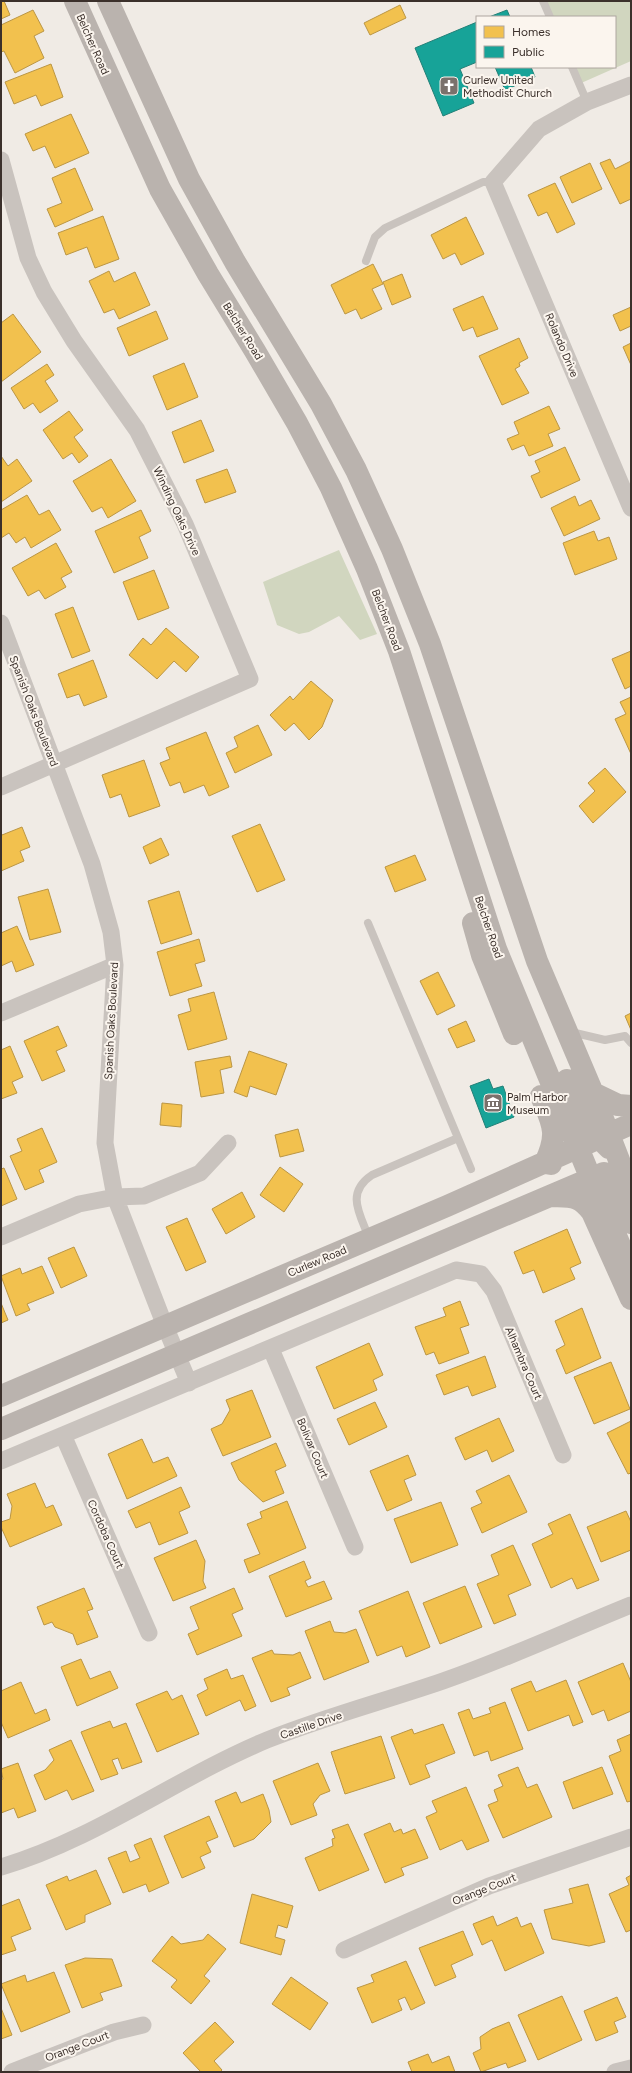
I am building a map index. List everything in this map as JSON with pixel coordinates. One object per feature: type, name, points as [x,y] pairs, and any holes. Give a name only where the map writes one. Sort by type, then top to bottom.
[{"type":"main road","name":"Belcher Road","points":[[75,1],[160,189],[208,274],[256,351],[297,423],[331,488],[367,569],[400,651],[496,949],[604,1157],[631,1191]]},
{"type":"main road","name":"Belcher Road","points":[[108,1],[189,179],[235,262],[321,404],[356,470],[385,535],[430,644],[537,961],[593,1093],[604,1157],[604,1207],[631,1270]]},
{"type":"main road","points":[[455,822],[466,897],[482,955],[551,1119],[554,1132],[553,1147],[544,1163]]},
{"type":"main road","points":[[593,1093],[618,1105],[631,1106]]},
{"type":"main road","name":"Curlew Road","points":[[1,1429],[550,1196],[604,1157],[631,1124]]},
{"type":"main road","points":[[335,1287],[383,1253],[545,1184],[604,1157],[614,1190],[631,1223]]},
{"type":"main road","name":"Curlew Road","points":[[1,1396],[370,1239],[544,1163],[604,1157]]},
{"type":"main road","points":[[550,1196],[572,1198],[584,1201],[592,1212],[631,1299]]},
{"type":"street","points":[[493,182],[539,129],[587,102],[631,85]]},
{"type":"street","name":"Winding Oaks Drive","points":[[1,160],[28,258],[44,292],[74,341],[137,430],[185,524],[250,679],[55,764]]},
{"type":"street","name":"Rolando Drive","points":[[493,182],[631,508]]},
{"type":"street","name":"Spanish Oaks Boulevard","points":[[1,623],[92,864],[111,932],[115,965],[105,1143],[115,1197],[165,1326],[189,1383]]},
{"type":"street","points":[[1,787],[55,764]]},
{"type":"street","points":[[1,1013],[115,965]]},
{"type":"street","points":[[1,1237],[79,1204],[115,1197],[144,1196],[200,1173],[228,1143]]},
{"type":"street","name":"Alhambra Court","points":[[271,1349],[456,1270],[481,1274],[494,1291],[563,1455]]},
{"type":"street","points":[[1,1461],[271,1349]]},
{"type":"street","name":"Bolivar Court","points":[[271,1349],[355,1547]]},
{"type":"street","name":"Cordoba Court","points":[[63,1435],[149,1633]]},
{"type":"street","name":"Castille Drive","points":[[1,1867],[17,1863],[93,1830],[221,1761],[268,1740],[445,1681],[631,1605]]},
{"type":"street","name":"Orange Court","points":[[344,1950],[489,1886],[629,1837]]},
{"type":"street","name":"Orange Court","points":[[12,2072],[114,2032],[143,2025]]},
{"type":"street","points":[[615,2072],[631,2068]]},
{"type":"lane","points":[[543,1],[550,16]]},
{"type":"lane","points":[[572,68],[587,102]]},
{"type":"lane","points":[[366,261],[375,237],[385,228],[483,182],[493,182]]},
{"type":"lane","points":[[368,923],[471,1169]]},
{"type":"lane","points":[[567,1031],[605,1040],[625,1036],[631,1043]]},
{"type":"lane","points":[[370,1239],[356,1203],[357,1191],[363,1182],[372,1175],[458,1138]]},
{"type":"green space","points":[[543,1],[631,1],[631,61],[616,68],[616,16],[550,16]]},
{"type":"green space","points":[[572,68],[615,68],[579,84]]},
{"type":"green space","points":[[339,550],[377,634],[360,640],[339,616],[309,632],[299,634],[277,625],[263,582]]},
{"type":"building: Homes","points":[[1,1],[4,1],[10,15],[1,19]]},
{"type":"building: Homes","points":[[400,5],[406,18],[370,35],[364,23]]},
{"type":"building: Homes","points":[[33,10],[44,31],[34,36],[44,58],[15,73],[4,51],[1,52],[1,25]]},
{"type":"building: Homes","points":[[51,64],[63,97],[41,106],[36,95],[14,104],[5,82]]},
{"type":"building: Homes","points":[[71,114],[89,153],[55,168],[45,146],[33,151],[25,134]]},
{"type":"building: Homes","points":[[610,159],[615,169],[631,161],[631,199],[620,204],[600,163]]},
{"type":"building: Homes","points":[[590,163],[602,189],[572,203],[560,177]]},
{"type":"building: Homes","points":[[75,168],[93,210],[55,227],[47,209],[62,203],[52,178]]},
{"type":"building: Homes","points":[[555,183],[575,224],[557,233],[547,212],[538,216],[528,195]]},
{"type":"building: Homes","points":[[103,216],[119,259],[95,268],[87,247],[66,255],[58,233]]},
{"type":"building: Homes","points":[[466,217],[484,254],[461,265],[455,253],[443,259],[431,235]]},
{"type":"building: Homes","points":[[373,264],[383,284],[372,289],[382,309],[361,319],[356,309],[345,314],[331,285]]},
{"type":"building: Homes","points":[[109,271],[114,282],[135,272],[150,305],[119,319],[114,309],[104,313],[89,281]]},
{"type":"building: Homes","points":[[402,274],[411,297],[392,305],[383,282]]},
{"type":"building: Homes","points":[[483,296],[498,329],[477,337],[473,327],[463,331],[453,309]]},
{"type":"building: Homes","points":[[631,307],[631,326],[620,331],[613,315]]},
{"type":"building: Homes","points":[[156,311],[168,339],[129,356],[117,328]]},
{"type":"building: Homes","points":[[13,314],[41,352],[1,382],[1,323]]},
{"type":"building: Homes","points":[[519,338],[528,358],[519,363],[520,366],[515,369],[529,393],[502,405],[479,356]]},
{"type":"building: Homes","points":[[631,343],[631,365],[623,347]]},
{"type":"building: Homes","points":[[184,363],[198,397],[167,410],[153,376]]},
{"type":"building: Homes","points":[[47,364],[54,375],[45,381],[58,401],[40,413],[33,403],[24,409],[11,388]]},
{"type":"building: Homes","points":[[549,406],[560,429],[548,434],[553,446],[529,456],[524,445],[512,450],[507,439],[519,434],[514,422]]},
{"type":"building: Homes","points":[[69,411],[83,430],[74,437],[88,456],[79,463],[72,453],[63,459],[43,430]]},
{"type":"building: Homes","points":[[201,420],[214,451],[184,463],[172,432]]},
{"type":"building: Homes","points":[[565,447],[580,480],[541,498],[531,476],[540,472],[535,461]]},
{"type":"building: Homes","points":[[1,456],[8,466],[17,459],[32,481],[1,502]]},
{"type":"building: Homes","points":[[111,459],[136,501],[108,518],[102,507],[92,512],[73,481]]},
{"type":"building: Homes","points":[[227,469],[236,492],[205,503],[196,480]]},
{"type":"building: Homes","points":[[27,495],[39,515],[49,510],[61,530],[31,548],[25,537],[16,543],[9,533],[1,538],[1,510]]},
{"type":"building: Homes","points":[[575,496],[579,506],[591,500],[600,519],[564,536],[551,508]]},
{"type":"building: Homes","points":[[141,510],[151,531],[139,537],[148,558],[114,573],[95,531]]},
{"type":"building: Homes","points":[[594,531],[598,541],[609,537],[617,559],[575,575],[563,543]]},
{"type":"building: Homes","points":[[56,543],[72,572],[61,578],[66,587],[45,599],[39,590],[28,596],[12,568]]},
{"type":"building: Homes","points":[[154,570],[169,608],[138,620],[123,582]]},
{"type":"building: Homes","points":[[73,607],[90,651],[72,658],[55,614]]},
{"type":"building: Homes","points":[[166,628],[199,657],[186,672],[174,661],[157,679],[129,655],[143,638],[151,645]]},
{"type":"building: Homes","points":[[631,651],[631,686],[625,689],[612,659]]},
{"type":"building: Homes","points":[[93,660],[107,697],[84,706],[79,694],[67,698],[58,674]]},
{"type":"building: Homes","points":[[311,681],[333,700],[322,727],[309,740],[294,723],[285,731],[270,715],[290,696],[293,700]]},
{"type":"building: Homes","points":[[631,697],[631,754],[615,719],[626,714],[620,702]]},
{"type":"building: Homes","points":[[258,725],[272,755],[235,773],[226,753],[238,747],[234,737]]},
{"type":"building: Homes","points":[[206,732],[229,787],[209,796],[204,785],[184,793],[180,782],[170,786],[160,763],[170,759],[166,748]]},
{"type":"building: Homes","points":[[144,760],[160,806],[129,817],[121,794],[110,798],[102,775]]},
{"type":"building: Homes","points":[[605,768],[626,792],[593,823],[579,806],[595,791],[588,783]]},
{"type":"building: Homes","points":[[260,824],[285,880],[257,892],[232,836]]},
{"type":"building: Homes","points":[[22,827],[30,847],[20,851],[24,861],[1,871],[1,832],[2,835]]},
{"type":"building: Homes","points":[[161,838],[169,855],[150,864],[143,847]]},
{"type":"building: Homes","points":[[415,855],[426,880],[395,892],[385,867]]},
{"type":"building: Homes","points":[[48,889],[61,932],[30,940],[18,897]]},
{"type":"building: Homes","points":[[179,891],[192,934],[161,944],[148,901]]},
{"type":"building: Homes","points":[[17,926],[34,965],[16,972],[12,961],[1,966],[1,933]]},
{"type":"building: Homes","points":[[199,939],[205,961],[195,964],[202,986],[170,996],[157,952]]},
{"type":"building: Homes","points":[[438,972],[455,1006],[437,1015],[420,981]]},
{"type":"building: Homes","points":[[214,992],[227,1039],[188,1050],[178,1015],[191,1011],[188,999]]},
{"type":"building: Homes","points":[[631,1013],[631,1030],[625,1016]]},
{"type":"building: Homes","points":[[466,1021],[475,1041],[457,1048],[448,1029]]},
{"type":"building: Homes","points":[[58,1026],[67,1046],[56,1051],[65,1071],[42,1081],[24,1041]]},
{"type":"building: Homes","points":[[10,1046],[23,1077],[12,1082],[17,1093],[1,1099],[1,1050]]},
{"type":"building: Homes","points":[[249,1051],[287,1064],[276,1095],[250,1086],[247,1097],[234,1092]]},
{"type":"building: Homes","points":[[230,1056],[232,1067],[220,1070],[224,1093],[201,1097],[195,1062]]},
{"type":"building: Homes","points":[[162,1103],[182,1105],[181,1127],[160,1125]]},
{"type":"building: Homes","points":[[42,1128],[57,1162],[39,1170],[44,1182],[25,1190],[10,1156],[22,1151],[17,1139]]},
{"type":"building: Homes","points":[[298,1129],[304,1151],[280,1157],[275,1135]]},
{"type":"building: Homes","points":[[280,1167],[303,1184],[284,1212],[260,1195]]},
{"type":"building: Homes","points":[[4,1168],[17,1199],[1,1206],[1,1169]]},
{"type":"building: Homes","points":[[242,1192],[255,1217],[226,1234],[212,1209]]},
{"type":"building: Homes","points":[[187,1218],[206,1262],[186,1271],[166,1227]]},
{"type":"building: Homes","points":[[567,1229],[581,1263],[570,1268],[575,1279],[543,1293],[534,1270],[523,1274],[514,1252]]},
{"type":"building: Homes","points":[[74,1247],[87,1276],[61,1288],[48,1258]]},
{"type":"building: Homes","points":[[42,1266],[54,1293],[27,1304],[30,1310],[16,1316],[1,1276],[20,1268],[22,1274]]},
{"type":"building: Homes","points":[[460,1301],[469,1325],[460,1328],[469,1353],[439,1364],[434,1352],[426,1355],[415,1327],[446,1316],[443,1308]]},
{"type":"building: Homes","points":[[1,1303],[8,1320],[1,1323]]},
{"type":"building: Homes","points":[[582,1308],[601,1358],[566,1374],[556,1350],[565,1345],[555,1321]]},
{"type":"building: Homes","points":[[369,1343],[383,1375],[373,1380],[377,1390],[334,1409],[316,1367]]},
{"type":"building: Homes","points":[[485,1356],[496,1387],[472,1396],[468,1386],[444,1395],[436,1375]]},
{"type":"building: Homes","points":[[611,1362],[630,1409],[594,1424],[574,1377]]},
{"type":"building: Homes","points":[[252,1390],[271,1437],[223,1456],[211,1429],[222,1424],[230,1410],[226,1400]]},
{"type":"building: Homes","points":[[375,1402],[387,1427],[349,1445],[337,1419]]},
{"type":"building: Homes","points":[[499,1418],[514,1451],[492,1462],[487,1450],[465,1460],[455,1438]]},
{"type":"building: Homes","points":[[631,1421],[631,1473],[628,1474],[607,1433]]},
{"type":"building: Homes","points":[[142,1439],[153,1463],[168,1457],[177,1476],[127,1499],[108,1454]]},
{"type":"building: Homes","points":[[276,1443],[286,1466],[275,1471],[284,1493],[263,1502],[239,1480],[231,1463]]},
{"type":"building: Homes","points":[[408,1455],[416,1475],[404,1480],[412,1500],[387,1511],[370,1471]]},
{"type":"building: Homes","points":[[509,1475],[527,1512],[482,1533],[471,1508],[482,1503],[476,1491]]},
{"type":"building: Homes","points":[[35,1483],[46,1508],[53,1505],[62,1525],[10,1547],[1,1527],[1,1522],[10,1519],[12,1506],[7,1494]]},
{"type":"building: Homes","points":[[181,1487],[190,1507],[179,1512],[188,1533],[159,1545],[150,1522],[136,1528],[128,1511]]},
{"type":"building: Homes","points":[[287,1501],[306,1548],[249,1573],[244,1560],[260,1554],[247,1524],[262,1518],[260,1512]]},
{"type":"building: Homes","points":[[441,1502],[458,1545],[411,1563],[394,1519]]},
{"type":"building: Homes","points":[[626,1511],[631,1522],[631,1550],[601,1562],[587,1527]]},
{"type":"building: Homes","points":[[570,1514],[599,1580],[577,1589],[572,1578],[551,1588],[532,1544],[553,1534],[548,1524]]},
{"type":"building: Homes","points":[[196,1540],[205,1561],[203,1581],[206,1588],[173,1601],[154,1558]]},
{"type":"building: Homes","points":[[513,1545],[531,1585],[508,1595],[516,1615],[494,1624],[477,1584],[499,1575],[491,1555]]},
{"type":"building: Homes","points":[[304,1561],[311,1578],[305,1581],[308,1587],[324,1581],[332,1599],[286,1617],[269,1576]]},
{"type":"building: Homes","points":[[465,1586],[482,1627],[440,1644],[423,1603]]},
{"type":"building: Homes","points":[[84,1588],[93,1609],[87,1611],[98,1637],[77,1645],[73,1634],[55,1627],[52,1622],[44,1625],[37,1607]]},
{"type":"building: Homes","points":[[234,1588],[243,1609],[232,1614],[242,1636],[197,1655],[188,1634],[199,1629],[190,1607]]},
{"type":"building: Homes","points":[[408,1591],[430,1647],[406,1657],[402,1646],[377,1656],[359,1611]]},
{"type":"building: Homes","points":[[330,1621],[334,1632],[345,1633],[356,1629],[369,1662],[324,1680],[305,1631]]},
{"type":"building: Homes","points":[[272,1650],[274,1654],[293,1655],[300,1652],[311,1678],[287,1688],[290,1695],[271,1702],[252,1658]]},
{"type":"building: Homes","points":[[81,1659],[90,1679],[110,1671],[118,1688],[77,1706],[61,1667]]},
{"type":"building: Homes","points":[[623,1663],[631,1682],[631,1711],[608,1721],[604,1710],[592,1715],[578,1682]]},
{"type":"building: Homes","points":[[227,1669],[231,1679],[243,1675],[256,1706],[245,1711],[240,1700],[206,1716],[197,1695],[208,1689],[204,1679]]},
{"type":"building: Homes","points":[[566,1680],[583,1722],[573,1726],[569,1715],[528,1731],[511,1689],[531,1681],[536,1692]]},
{"type":"building: Homes","points":[[21,1682],[35,1714],[46,1709],[50,1720],[8,1738],[1,1722],[1,1691]]},
{"type":"building: Homes","points":[[167,1691],[172,1700],[182,1695],[199,1734],[157,1752],[136,1704]]},
{"type":"building: Homes","points":[[505,1702],[523,1749],[491,1761],[488,1751],[474,1756],[458,1713],[469,1709],[473,1719],[491,1713],[489,1708]]},
{"type":"building: Homes","points":[[110,1721],[113,1728],[126,1723],[142,1762],[122,1769],[118,1758],[112,1760],[118,1774],[101,1780],[81,1732]]},
{"type":"building: Homes","points":[[443,1724],[455,1753],[425,1765],[430,1777],[410,1785],[391,1737],[412,1729],[414,1734]]},
{"type":"building: Homes","points":[[631,1734],[631,1801],[627,1802],[609,1756],[621,1751],[617,1740]]},
{"type":"building: Homes","points":[[381,1736],[395,1778],[345,1794],[331,1752]]},
{"type":"building: Homes","points":[[71,1740],[94,1791],[72,1800],[67,1790],[45,1800],[34,1775],[45,1770],[54,1760],[49,1750]]},
{"type":"building: Homes","points":[[18,1763],[36,1811],[18,1818],[14,1808],[1,1813],[1,1780],[3,1779],[1,1769]]},
{"type":"building: Homes","points":[[318,1763],[330,1791],[320,1795],[313,1804],[317,1815],[291,1825],[273,1781]]},
{"type":"building: Homes","points":[[518,1767],[527,1788],[537,1784],[552,1817],[503,1838],[488,1805],[498,1801],[494,1790],[503,1786],[498,1775]]},
{"type":"building: Homes","points":[[602,1767],[613,1794],[573,1809],[563,1782]]},
{"type":"building: Homes","points":[[466,1787],[489,1841],[467,1850],[462,1840],[440,1850],[426,1817],[437,1812],[432,1801]]},
{"type":"building: Homes","points":[[236,1792],[241,1803],[263,1794],[269,1810],[271,1822],[254,1839],[234,1847],[215,1801]]},
{"type":"building: Homes","points":[[209,1816],[218,1837],[206,1842],[211,1852],[200,1857],[205,1868],[182,1878],[164,1836]]},
{"type":"building: Homes","points":[[390,1823],[394,1832],[401,1829],[403,1834],[415,1829],[428,1858],[401,1868],[404,1875],[385,1883],[364,1834]]},
{"type":"building: Homes","points":[[348,1824],[369,1870],[319,1891],[305,1858],[333,1846],[332,1839],[335,1838],[332,1830]]},
{"type":"building: Homes","points":[[151,1838],[169,1883],[149,1892],[146,1884],[123,1893],[108,1858],[126,1851],[130,1862],[140,1858],[134,1845]]},
{"type":"building: Homes","points":[[96,1870],[111,1904],[85,1915],[85,1922],[66,1930],[46,1885],[67,1876],[69,1881]]},
{"type":"building: Homes","points":[[631,1875],[631,1930],[626,1932],[609,1894],[629,1885],[626,1878]]},
{"type":"building: Homes","points":[[588,1884],[605,1942],[589,1946],[552,1939],[544,1910],[573,1903],[569,1889]]},
{"type":"building: Homes","points":[[252,1894],[293,1906],[287,1928],[278,1925],[275,1937],[285,1940],[281,1955],[240,1943]]},
{"type":"building: Homes","points":[[19,1899],[31,1929],[11,1937],[16,1950],[1,1955],[1,1906]]},
{"type":"building: Homes","points":[[493,1916],[497,1926],[517,1917],[521,1927],[531,1923],[544,1953],[505,1971],[492,1940],[482,1945],[473,1924]]},
{"type":"building: Homes","points":[[463,1931],[473,1955],[451,1965],[456,1977],[435,1986],[419,1948]]},
{"type":"building: Homes","points":[[208,1934],[226,1949],[204,1976],[210,1981],[191,2004],[171,1987],[177,1980],[152,1961],[172,1936],[181,1944],[203,1940]]},
{"type":"building: Homes","points":[[85,1958],[112,1959],[122,1986],[100,1993],[103,2000],[82,2008],[65,1965]]},
{"type":"building: Homes","points":[[406,1961],[425,2003],[411,2010],[405,1997],[398,2000],[402,2010],[372,2023],[357,1988],[374,1982],[371,1975]]},
{"type":"building: Homes","points":[[54,1972],[70,2012],[21,2032],[1,1984],[25,1975],[27,1982]]},
{"type":"building: Homes","points":[[291,1977],[328,2003],[310,2030],[272,2004]]},
{"type":"building: Homes","points":[[562,1996],[582,2040],[538,2060],[518,2015]]},
{"type":"building: Homes","points":[[617,1997],[626,2017],[614,2022],[618,2032],[596,2041],[584,2011]]},
{"type":"building: Homes","points":[[1,2008],[12,2035],[1,2039]]},
{"type":"building: Homes","points":[[215,2022],[234,2042],[214,2061],[222,2070],[220,2072],[201,2072],[183,2053]]},
{"type":"building: Homes","points":[[509,2022],[526,2061],[508,2068],[506,2063],[481,2072],[473,2053],[481,2049],[480,2037],[492,2029]]},
{"type":"building: Homes","points":[[428,2054],[432,2063],[449,2056],[455,2072],[412,2072],[408,2062]]},
{"type":"building: Public","points":[[507,10],[510,16],[492,16]]},
{"type":"building: Public","name":"Curlew United Methodist Church","points":[[476,22],[476,62],[460,69],[474,103],[443,116],[415,48]]},
{"type":"building: Public","name":"Curlew United Methodist Church","points":[[495,68],[531,68],[535,77],[505,90]]},
{"type":"building: Public","name":"Palm Harbor Museum","points":[[489,1079],[493,1089],[503,1086],[514,1117],[486,1128],[470,1086]]},
{"type":"place","name":"Curlew United Methodist Church","points":[[449,86]]},
{"type":"place","name":"Palm Harbor Museum","points":[[493,1103]]}]
